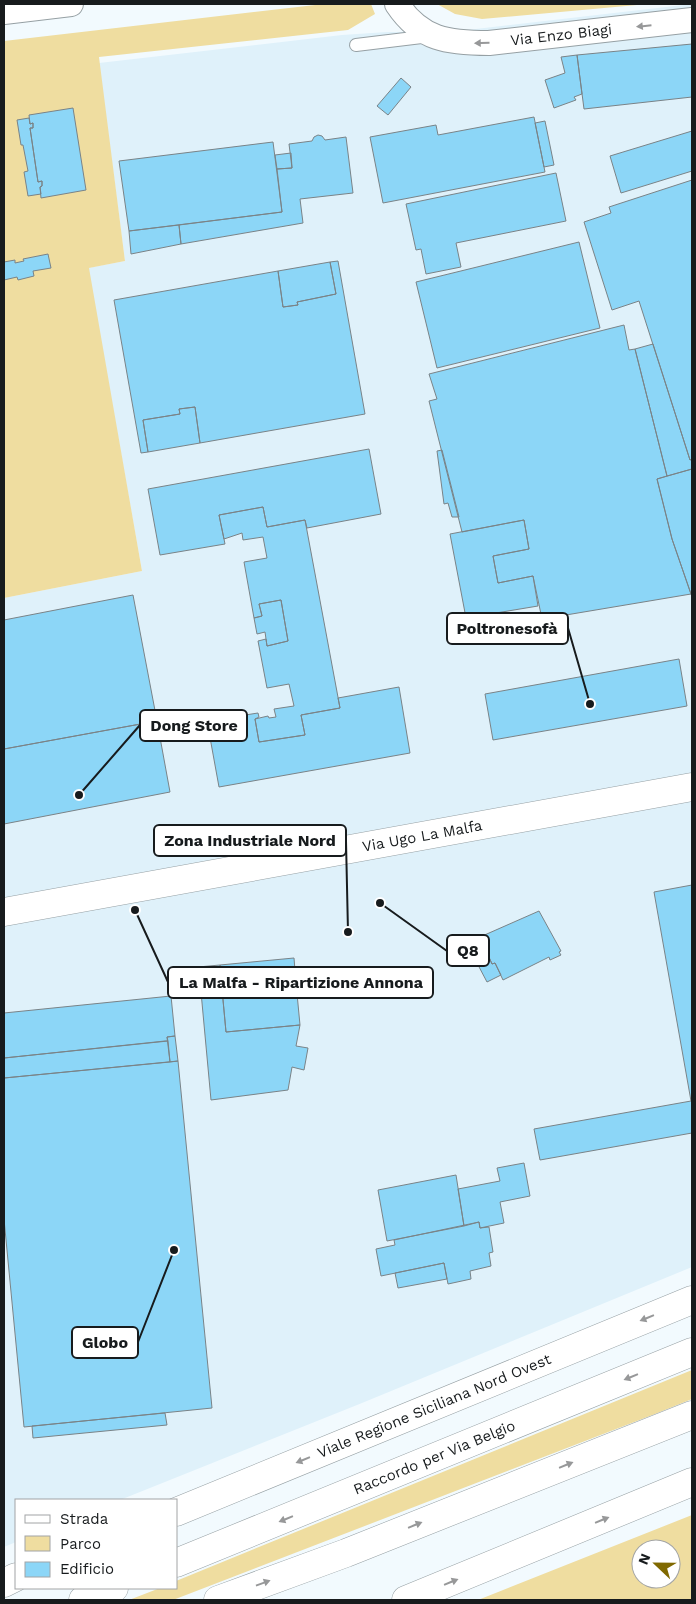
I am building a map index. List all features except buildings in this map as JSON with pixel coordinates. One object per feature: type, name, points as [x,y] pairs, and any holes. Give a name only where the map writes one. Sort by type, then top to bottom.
[{"type":"main road","name":"Via Ugo La Malfa","points":[[4,912],[692,787]]},
{"type":"main road","name":"Viale Regione Siciliana Nord Ovest","points":[[178,1511],[692,1300]]},
{"type":"main road","name":"Raccordo per Via Belgio","points":[[178,1562],[692,1352]]},
{"type":"main road","points":[[218,1600],[346,1553],[692,1415]]},
{"type":"main road","points":[[406,1600],[692,1482]]},
{"type":"main road","points":[[83,1600],[111,1589]]},
{"type":"street","points":[[4,12],[71,4]]},
{"type":"street","points":[[397,4],[405,16],[430,36]]},
{"type":"street","name":"Via Enzo Biagi","points":[[430,36],[463,43],[488,43],[692,20]]},
{"type":"lane","points":[[356,45],[430,36]]},
{"type":"shaded area","points":[[692,4],[692,1267],[122,1499],[15,1499],[15,1542],[4,1547],[4,598],[142,571],[88,268],[125,261],[99,63],[342,35],[387,32],[450,32]]},
{"type":"green space","points":[[324,4],[371,4],[375,14],[348,30],[99,57],[125,261],[89,268],[142,571],[4,598],[4,41]]},
{"type":"green space","points":[[437,4],[648,4],[482,19],[455,14]]},
{"type":"green space","points":[[692,1370],[692,1399],[173,1600],[129,1600],[157,1589],[178,1589],[178,1580]]},
{"type":"green space","points":[[692,1515],[692,1600],[478,1600],[631,1539],[631,1589],[681,1589],[681,1539],[632,1539]]},
{"type":"place","name":"Poltronesofà","points":[[590,704]]},
{"type":"place","name":"Dong Store","points":[[79,795]]},
{"type":"place","name":"Q8","points":[[380,903]]},
{"type":"place","name":"La Malfa - Ripartizione Annona","points":[[135,910]]},
{"type":"place","name":"Zona Industriale Nord","points":[[348,932]]},
{"type":"place","name":"Globo","points":[[174,1250]]}]
